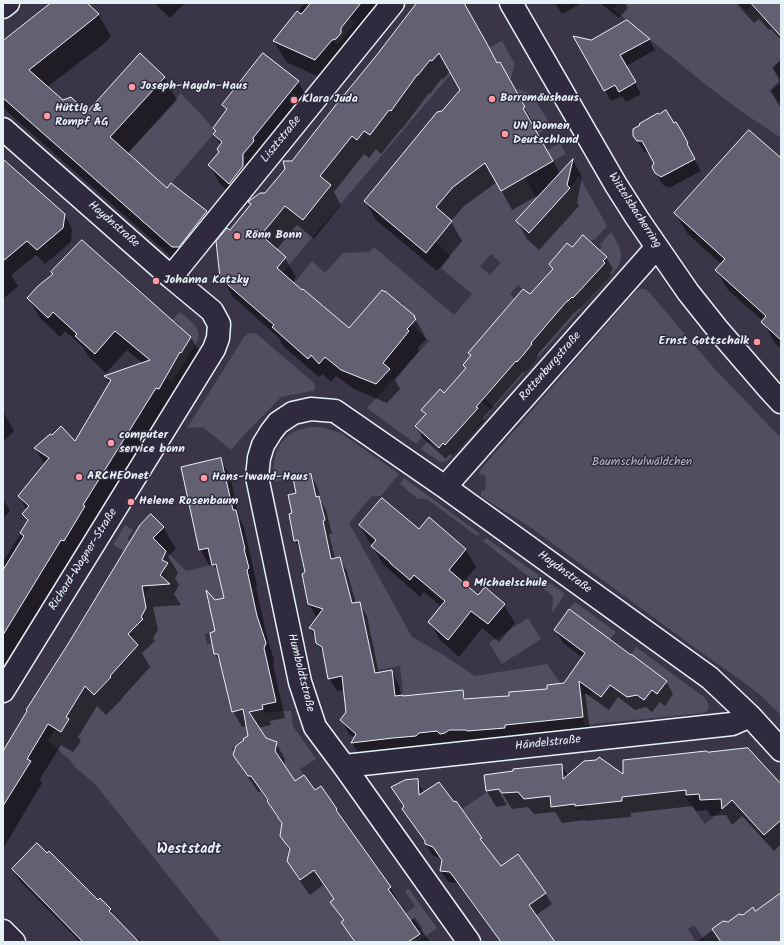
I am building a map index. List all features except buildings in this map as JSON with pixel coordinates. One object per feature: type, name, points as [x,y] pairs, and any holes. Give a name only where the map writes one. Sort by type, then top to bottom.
[{"type":"street","points":[[3,7],[8,3]]},
{"type":"street","name":"Lisztstraße","points":[[171,277],[393,3]]},
{"type":"street","name":"Wittelsbacherring","points":[[511,3],[616,185],[657,247],[692,298],[781,402]]},
{"type":"street","name":"Haydnstraße","points":[[3,129],[171,277],[212,311],[219,324]]},
{"type":"street","name":"Rottenburgstraße","points":[[445,488],[657,247]]},
{"type":"street","name":"Richard-Wagner-Straße","points":[[3,691],[214,349],[218,338],[219,324]]},
{"type":"street","name":"Humboldtstraße","points":[[335,411],[310,409],[293,413],[278,423],[270,432],[263,445],[259,458],[257,478],[300,682],[314,726],[469,942]]},
{"type":"street","name":"Haydnstraße","points":[[335,411],[710,678],[750,716],[781,750]]},
{"type":"street","name":"Händelstraße","points":[[344,766],[732,724],[750,716]]},
{"type":"street","points":[[3,931],[14,942]]},
{"type":"green space","points":[[619,3],[739,3],[746,10],[751,6],[761,17],[768,10],[769,23],[779,34],[781,32],[781,59],[772,68],[781,79],[769,91],[781,103],[781,138],[706,85],[613,9]]},
{"type":"green space","points":[[349,18],[354,22],[355,20],[356,21],[338,44],[332,40],[336,39],[341,33],[341,28]]},
{"type":"green space","points":[[502,41],[515,64],[511,78],[509,79],[500,62],[497,63],[488,48]]},
{"type":"green space","points":[[442,48],[461,62],[272,285],[266,280],[286,257],[242,258],[285,206],[303,220],[310,211],[318,190],[324,195],[331,185],[320,176],[352,136],[357,140],[364,131],[370,135],[377,126],[367,118],[412,71],[418,75]]},
{"type":"green space","points":[[518,89],[532,94],[551,126],[538,134],[523,108],[525,106],[516,90]]},
{"type":"green space","points":[[181,93],[216,131],[167,188],[128,153]]},
{"type":"green space","points":[[560,143],[566,154],[553,161],[548,150]]},
{"type":"green space","points":[[485,163],[501,191],[525,177],[538,201],[531,204],[516,221],[529,233],[579,176],[607,226],[594,240],[593,239],[590,242],[583,235],[572,247],[567,244],[549,264],[553,269],[560,294],[568,301],[572,297],[574,299],[581,291],[579,289],[605,263],[603,261],[607,257],[599,250],[602,247],[600,245],[611,232],[620,249],[621,257],[618,267],[494,407],[469,385],[444,393],[440,389],[421,410],[426,414],[415,426],[423,433],[420,436],[422,437],[416,444],[367,408],[429,341],[411,324],[415,316],[403,306],[403,304],[385,291],[375,298],[349,329],[325,309],[324,304],[319,304],[304,289],[302,290],[294,283],[312,261],[325,273],[343,253],[369,252],[374,247],[454,315],[472,294],[441,268],[451,256],[435,242],[452,221],[436,207],[453,187]],"holes":[[[491,254],[501,263],[490,275],[480,266]],[[518,285],[555,316],[531,343],[532,345],[517,362],[469,370],[471,355],[469,353],[502,319],[499,316],[515,298],[510,294]]]},
{"type":"green space","name":"Baumschulwäldchen","points":[[639,289],[645,289],[649,292],[712,366],[781,438],[781,715],[745,683],[530,527],[481,496],[481,492],[485,490],[486,476],[479,473],[481,469]]},
{"type":"green space","points":[[180,312],[197,329],[198,337],[197,342],[172,382],[163,376],[178,351],[181,353],[191,337],[176,321],[174,322],[172,320]]},
{"type":"green space","points":[[251,333],[258,335],[313,382],[315,387],[312,391],[281,397],[231,450],[203,427],[187,428],[244,337]]},
{"type":"green space","points":[[472,393],[491,410],[450,458],[447,461],[440,462],[421,449],[427,442],[429,444],[432,441],[439,448],[443,443],[446,445],[453,438],[450,435],[469,414],[471,416],[478,409]]},
{"type":"green space","points":[[310,427],[320,427],[341,433],[399,474],[381,496],[372,496],[349,523],[412,637],[445,656],[475,676],[547,664],[561,684],[547,685],[547,691],[509,692],[509,696],[464,699],[463,690],[447,691],[448,700],[438,693],[414,695],[404,703],[400,666],[373,671],[352,603],[331,559],[323,521],[325,520],[319,496],[316,497],[311,474],[274,482],[274,462],[279,446],[284,439],[291,434]]},
{"type":"green space","points":[[404,478],[480,534],[477,536],[427,499],[418,499],[400,484]]},
{"type":"green space","points":[[125,525],[133,530],[127,539],[130,542],[124,551],[113,545]]},
{"type":"green space","points":[[486,538],[565,594],[552,613],[553,596],[483,541]]},
{"type":"green space","points":[[166,551],[186,571],[220,563],[223,578],[220,582],[222,593],[226,592],[227,597],[208,601],[215,631],[205,634],[207,644],[212,643],[215,654],[220,653],[222,674],[231,673],[228,698],[232,712],[243,709],[244,713],[263,709],[264,713],[291,711],[293,726],[316,759],[300,769],[304,775],[267,801],[285,828],[281,831],[280,835],[285,842],[297,838],[287,861],[299,878],[302,879],[318,867],[320,879],[334,899],[361,908],[341,922],[355,942],[221,942],[95,784],[48,741],[55,729],[61,732],[69,719],[66,717],[85,686],[94,694],[111,677],[109,675],[114,641],[129,655],[138,645],[128,634],[143,619],[141,617],[146,608],[145,602],[141,600],[152,582],[160,575],[168,563],[162,560]],"holes":[[[249,735],[271,739],[275,742],[275,750],[281,760],[253,779],[251,776],[248,776],[233,755],[234,752],[232,749]]]},
{"type":"green space","points":[[575,602],[616,632],[610,640],[569,609]]},
{"type":"green space","points":[[528,618],[541,639],[502,664],[489,643]]},
{"type":"green space","points":[[636,647],[705,698],[709,705],[708,710],[703,713],[584,725],[580,694],[590,695],[593,691],[601,697],[610,685],[652,690],[657,693],[667,680],[631,655]]},
{"type":"green space","points":[[685,782],[686,798],[705,824],[738,796],[747,817],[764,835],[781,820],[781,893],[764,905],[781,930],[766,926],[752,907],[743,915],[739,914],[728,922],[722,921],[715,927],[714,932],[721,942],[706,942],[694,925],[688,929],[696,942],[555,942],[529,905],[546,893],[538,882],[517,898],[508,875],[525,862],[518,853],[500,867],[480,850],[486,846],[480,839],[482,837],[460,810],[497,786],[502,793],[520,792],[550,796],[551,807],[575,804],[576,810],[586,809],[586,802],[622,801],[622,795]]},
{"type":"green space","points":[[409,889],[437,928],[418,942],[408,942],[423,928],[415,917],[410,921],[405,914],[415,906],[405,891]]},
{"type":"place","name":"Joseph-Haydn-Haus","points":[[132,87]]},
{"type":"place","name":"Borromäushaus","points":[[492,99]]},
{"type":"place","name":"Klara Juda","points":[[294,100]]},
{"type":"place","name":"Hüttig & Rompf AG","points":[[47,116]]},
{"type":"place","name":"UN Women Deutschland","points":[[505,134]]},
{"type":"place","name":"Rönn Bonn","points":[[237,236]]},
{"type":"place","name":"Johanna Katzky","points":[[156,281]]},
{"type":"place","name":"Ernst Gottschalk","points":[[757,342]]},
{"type":"place","name":"computer service bonn","points":[[111,443]]},
{"type":"place","name":"ARCHEOnet","points":[[79,477]]},
{"type":"place","name":"Hans-Iwand-Haus","points":[[204,478]]},
{"type":"place","name":"Helene Rosenbaum","points":[[131,502]]},
{"type":"place","name":"Michaelschule","points":[[466,584]]},
{"type":"district","name":"Weststadt","points":[[189,851]]}]
